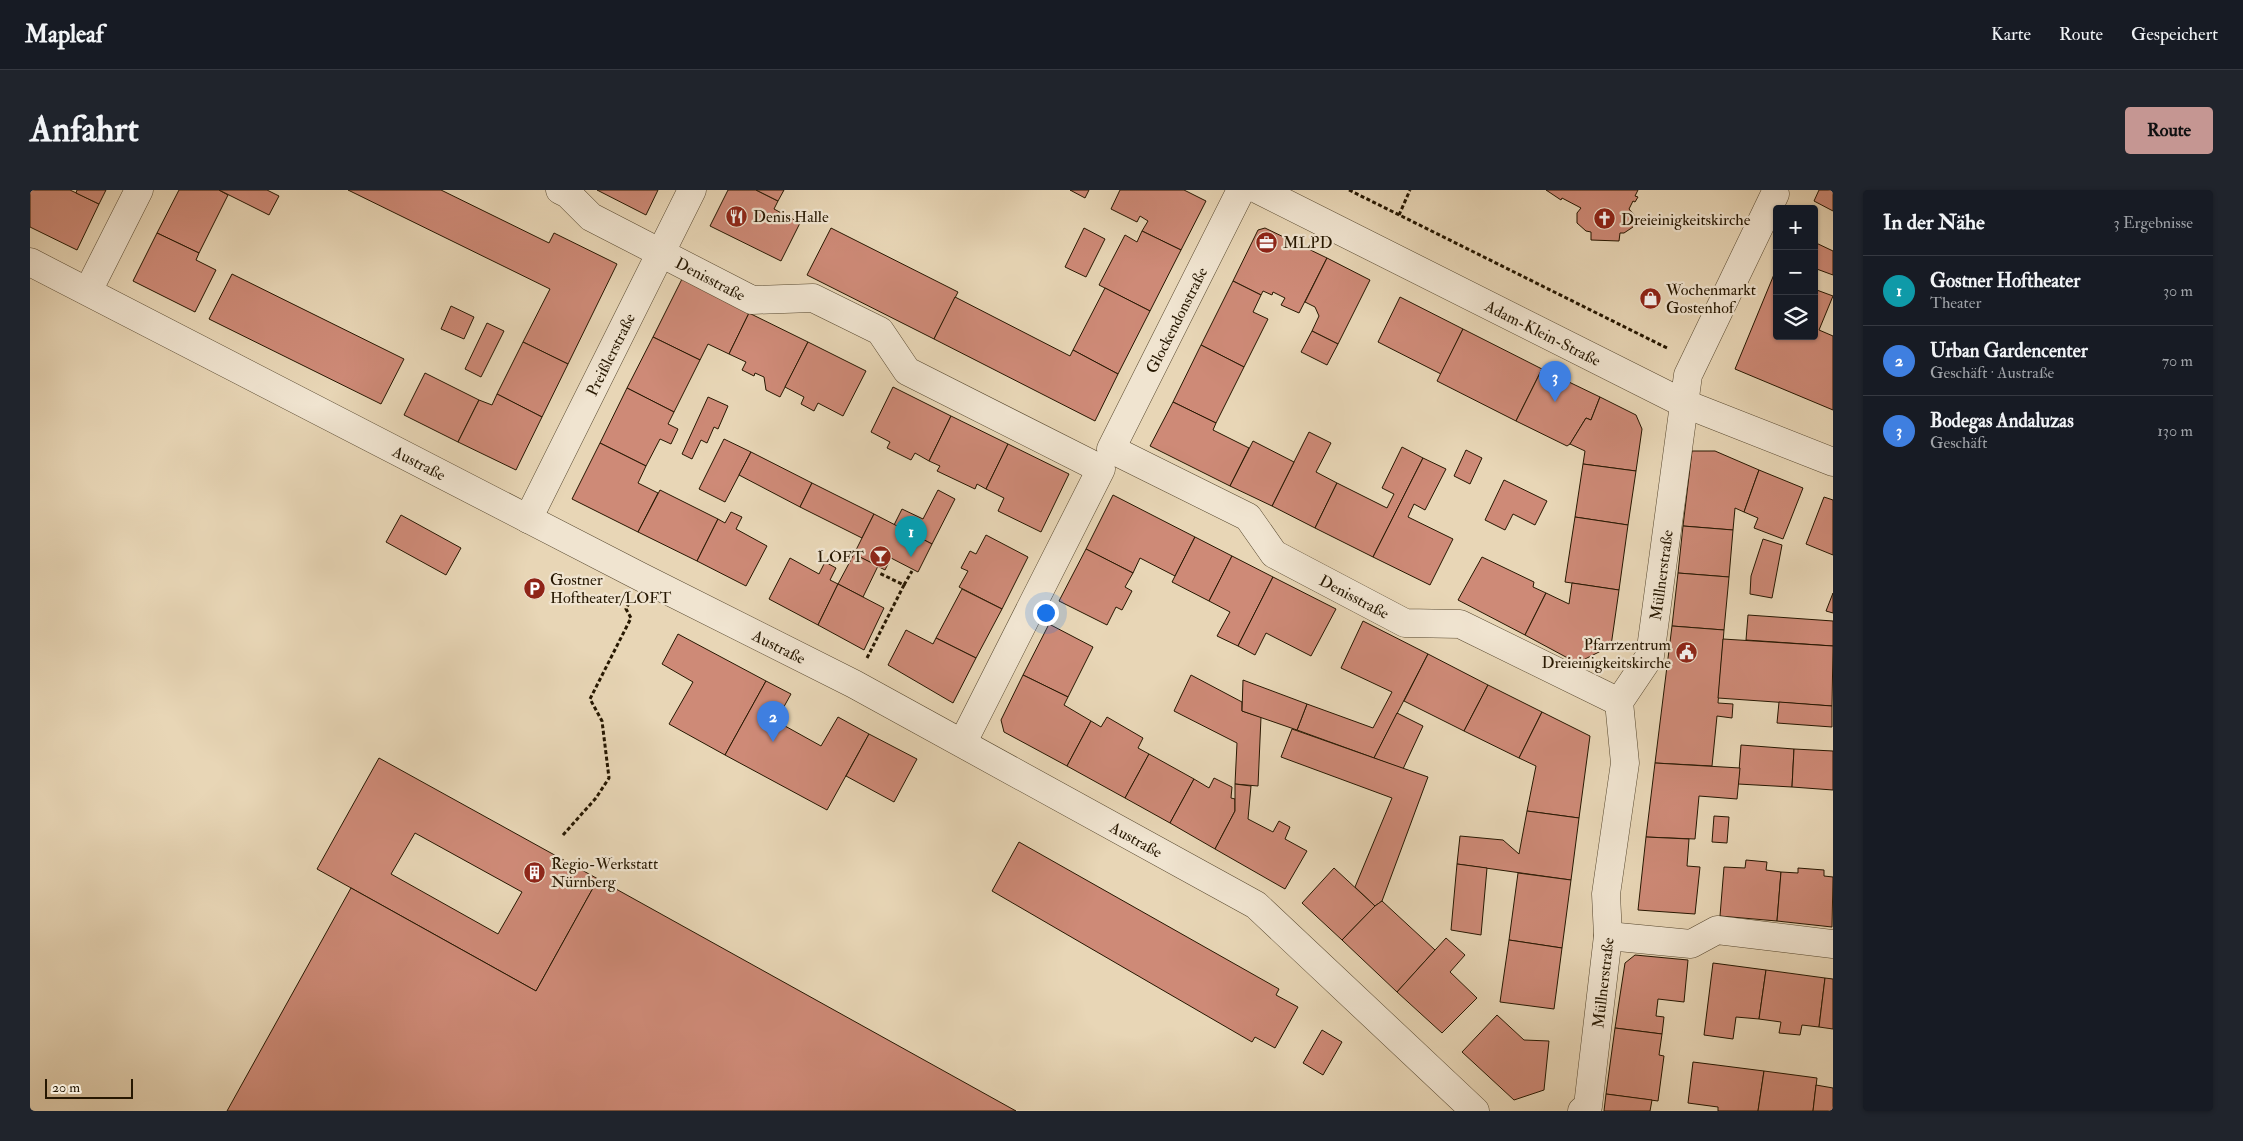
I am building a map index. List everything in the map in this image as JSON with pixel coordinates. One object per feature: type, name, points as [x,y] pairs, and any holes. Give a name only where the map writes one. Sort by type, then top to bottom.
[{"type":"street","points":[[88,291],[139,190]]},
{"type":"street","name":"Denisstraße","points":[[560,190],[568,194],[591,217],[752,300],[812,298],[880,331],[906,371],[1106,459],[1248,517],[1274,554],[1405,622],[1460,624],[1619,702]]},
{"type":"street","name":"Preißlerstraße","points":[[528,519],[692,190]]},
{"type":"street","name":"Glockendonstraße","points":[[963,742],[1242,190]]},
{"type":"street","name":"Adam-Klein-Straße","points":[[1259,190],[1683,403],[1833,462]]},
{"type":"street","name":"Müllnerstraße","points":[[1582,1111],[1588,1106],[1608,936],[1606,894],[1625,763],[1619,702],[1650,656],[1688,375],[1775,194]]},
{"type":"street","name":"Austraße","points":[[30,262],[528,519],[854,684],[963,742],[1256,905],[1475,1111]]},
{"type":"street","points":[[1608,936],[1691,944],[1717,930],[1833,944]]},
{"type":"path","points":[[1349,190],[1694,362]]},
{"type":"path","points":[[1399,215],[1410,190]]},
{"type":"path","points":[[854,684],[912,571]]},
{"type":"path","points":[[879,573],[904,585]]},
{"type":"path","points":[[563,835],[596,798],[609,778],[602,721],[590,699],[631,618],[626,609],[630,601]]},
{"type":"building","points":[[30,190],[70,190],[99,204],[77,250],[30,227]]},
{"type":"building","points":[[77,190],[106,190],[99,204],[76,193]]},
{"type":"building","points":[[179,190],[219,190],[228,195],[199,253],[157,233]]},
{"type":"building","points":[[219,190],[267,190],[279,196],[269,215]]},
{"type":"building","points":[[348,190],[441,190],[549,243],[554,233],[617,264],[568,364],[523,342],[550,289]]},
{"type":"building","points":[[597,190],[658,190],[646,215]]},
{"type":"building","points":[[728,190],[756,190],[778,201],[774,209],[800,223],[781,261],[710,226]]},
{"type":"building","points":[[756,190],[784,190],[778,201]]},
{"type":"building","points":[[1070,190],[1089,190],[1085,198]]},
{"type":"building","points":[[1120,190],[1184,190],[1206,201],[1181,250],[1142,231],[1148,221],[1140,216],[1137,222],[1111,209]]},
{"type":"building","name":"Dreieinigkeitskirche","points":[[1546,190],[1638,190],[1635,196],[1638,197],[1635,202],[1633,201],[1629,209],[1634,215],[1633,227],[1624,233],[1620,233],[1619,241],[1591,240],[1591,232],[1586,231],[1577,223],[1577,213],[1581,208],[1562,198],[1561,200]]},
{"type":"building","points":[[1819,190],[1833,190],[1833,211],[1814,201]]},
{"type":"building","points":[[831,228],[958,292],[934,339],[807,275]]},
{"type":"building","points":[[1084,228],[1105,239],[1086,277],[1065,267]]},
{"type":"building","points":[[1265,228],[1327,258],[1299,313],[1281,305],[1285,298],[1273,292],[1272,295],[1263,291],[1261,295],[1233,281],[1258,230]]},
{"type":"building","points":[[1142,231],[1181,250],[1150,311],[1099,285],[1125,235],[1137,242]]},
{"type":"building","points":[[157,233],[199,253],[196,260],[216,270],[195,312],[133,281]]},
{"type":"building","points":[[1818,244],[1833,251],[1833,275],[1818,269]]},
{"type":"building","points":[[1327,258],[1370,280],[1338,344],[1312,331],[1319,316],[1315,307],[1305,302]]},
{"type":"building","points":[[232,274],[404,359],[381,404],[209,319]]},
{"type":"building","points":[[1773,277],[1773,340],[1818,340],[1818,290],[1833,296],[1819,330],[1833,336],[1833,410],[1735,369]]},
{"type":"building","points":[[682,279],[749,313],[729,354],[708,344],[700,360],[653,337]]},
{"type":"building","points":[[1233,281],[1261,295],[1253,312],[1268,319],[1244,367],[1201,345]]},
{"type":"building","points":[[1105,288],[1150,311],[1118,374],[1073,350]]},
{"type":"building","points":[[955,297],[1070,356],[1073,350],[1118,374],[1095,421],[934,339]]},
{"type":"building","points":[[1400,297],[1463,329],[1441,374],[1378,342]]},
{"type":"building","points":[[451,306],[474,317],[464,339],[441,329]]},
{"type":"building","points":[[749,313],[808,342],[780,397],[766,390],[764,377],[755,373],[754,376],[742,370],[746,362],[729,354]]},
{"type":"building","points":[[487,323],[504,331],[481,377],[465,369]]},
{"type":"building","points":[[1463,329],[1542,369],[1516,421],[1437,381]]},
{"type":"building","points":[[1312,331],[1338,344],[1327,365],[1301,352]]},
{"type":"building","points":[[653,337],[700,360],[674,412],[627,388]]},
{"type":"building","points":[[523,342],[568,364],[542,417],[497,394]]},
{"type":"building","points":[[808,342],[866,371],[843,416],[818,403],[814,411],[801,404],[804,397],[785,387]]},
{"type":"building","points":[[1201,345],[1244,367],[1216,423],[1173,402]]},
{"type":"building","points":[[1542,369],[1600,397],[1591,420],[1586,418],[1567,446],[1516,421]]},
{"type":"building","points":[[425,373],[479,400],[458,442],[404,415]]},
{"type":"building","points":[[893,387],[951,416],[929,461],[915,453],[911,460],[887,448],[890,442],[871,432]]},
{"type":"building","points":[[627,388],[674,412],[668,424],[678,429],[671,444],[660,439],[646,466],[600,443]]},
{"type":"building","points":[[497,394],[542,417],[516,470],[458,442],[479,400],[492,405]]},
{"type":"building","points":[[708,397],[728,406],[718,429],[714,427],[707,443],[701,440],[692,459],[682,454]]},
{"type":"building","points":[[1600,397],[1636,415],[1642,429],[1636,471],[1583,464],[1585,451],[1570,444],[1586,418],[1591,420]]},
{"type":"building","points":[[1173,402],[1216,423],[1213,430],[1249,448],[1230,486],[1150,446]]},
{"type":"building","points":[[951,416],[1008,444],[986,489],[977,484],[975,489],[937,471],[940,466],[929,461]]},
{"type":"building","points":[[1309,432],[1331,443],[1316,472],[1337,483],[1315,528],[1272,506]]},
{"type":"building","points":[[724,439],[751,452],[725,502],[699,489]]},
{"type":"building","points":[[1253,441],[1294,462],[1272,506],[1230,486]]},
{"type":"building","points":[[600,443],[646,466],[638,483],[658,493],[638,532],[572,499]]},
{"type":"building","points":[[1008,444],[1069,474],[1041,532],[998,511],[1004,498],[986,489]]},
{"type":"building","points":[[1402,447],[1423,458],[1373,557],[1315,528],[1337,483],[1387,508],[1394,494],[1382,488]]},
{"type":"building","points":[[1466,450],[1482,458],[1470,484],[1454,476]]},
{"type":"building","points":[[1692,451],[1715,451],[1759,470],[1744,512],[1735,508],[1733,530],[1683,526]]},
{"type":"building","points":[[751,452],[812,483],[800,507],[739,475]]},
{"type":"building","points":[[1423,458],[1446,469],[1425,510],[1414,504],[1408,517],[1453,539],[1430,585],[1373,557]]},
{"type":"building","points":[[1583,464],[1636,471],[1628,525],[1575,517]]},
{"type":"building","points":[[1759,470],[1803,488],[1783,539],[1754,528],[1758,518],[1744,512]]},
{"type":"building","points":[[1504,480],[1547,501],[1535,525],[1513,514],[1505,530],[1485,520]]},
{"type":"building","points":[[812,483],[874,514],[862,538],[800,507]]},
{"type":"building","points":[[660,490],[718,519],[697,561],[638,532]]},
{"type":"building","points":[[938,490],[955,499],[932,544],[894,525],[902,509],[923,519]]},
{"type":"building","points":[[1113,495],[1195,537],[1175,576],[1140,558],[1133,573],[1086,549]]},
{"type":"building","points":[[1824,497],[1833,500],[1833,555],[1806,544]]},
{"type":"building","points":[[731,512],[742,517],[736,529],[767,546],[746,586],[697,561],[718,519],[725,523]]},
{"type":"building","points":[[874,514],[932,544],[918,572],[891,558],[885,570],[854,554]]},
{"type":"building","points":[[401,515],[461,548],[446,575],[386,542]]},
{"type":"building","points":[[1575,517],[1628,525],[1619,590],[1565,582]]},
{"type":"building","points":[[1683,526],[1733,530],[1729,577],[1678,573]]},
{"type":"building","points":[[986,535],[1028,557],[1002,609],[959,587],[968,571],[961,568],[970,551],[976,554]]},
{"type":"building","points":[[1195,537],[1232,556],[1209,601],[1172,582]]},
{"type":"building","points":[[1763,539],[1782,545],[1772,598],[1750,594],[1751,576]]},
{"type":"building","points":[[1086,549],[1133,573],[1125,587],[1132,591],[1122,610],[1116,607],[1107,625],[1059,601]]},
{"type":"building","points":[[854,554],[878,566],[863,597],[838,584]]},
{"type":"building","points":[[1232,556],[1273,577],[1238,646],[1217,636],[1230,612],[1209,601]]},
{"type":"building","points":[[1482,557],[1534,582],[1533,587],[1546,593],[1525,635],[1458,600]]},
{"type":"building","points":[[790,558],[819,574],[825,562],[836,568],[830,580],[838,584],[818,625],[769,599]]},
{"type":"building","points":[[1678,573],[1729,577],[1724,630],[1672,626]]},
{"type":"building","points":[[1273,577],[1336,609],[1311,656],[1266,633],[1255,655],[1238,646]]},
{"type":"building","points":[[1572,583],[1619,590],[1611,646],[1577,663],[1525,635],[1546,593],[1569,604]]},
{"type":"building","points":[[838,584],[884,608],[864,650],[818,625]]},
{"type":"building","points":[[962,589],[1002,609],[976,658],[936,638]]},
{"type":"building","points":[[1833,593],[1833,613],[1826,611]]},
{"type":"building","points":[[1748,615],[1833,621],[1833,646],[1746,640]]},
{"type":"building","points":[[1363,621],[1428,654],[1374,758],[1297,730],[1307,704],[1373,728],[1392,692],[1341,668]]},
{"type":"building","points":[[1049,624],[1093,647],[1068,697],[1023,675]]},
{"type":"building","points":[[1672,626],[1724,630],[1718,703],[1733,704],[1732,718],[1717,716],[1712,766],[1655,763]]},
{"type":"building","points":[[906,630],[933,644],[936,638],[976,658],[953,703],[888,665]]},
{"type":"building","points":[[678,634],[766,681],[725,755],[669,724],[693,682],[662,664]]},
{"type":"building","points":[[1723,639],[1833,646],[1832,706],[1718,698]]},
{"type":"building","points":[[1428,654],[1488,685],[1464,731],[1404,701]]},
{"type":"building","points":[[1023,675],[1068,697],[1064,705],[1091,721],[1067,766],[1004,732],[1001,720]]},
{"type":"building","points":[[1191,675],[1242,702],[1242,711],[1261,717],[1258,786],[1235,784],[1237,743],[1174,711]]},
{"type":"building","points":[[1243,680],[1307,704],[1297,730],[1242,711]]},
{"type":"building","points":[[766,681],[791,694],[776,721],[821,746],[838,717],[869,734],[827,810],[725,755]]},
{"type":"building","points":[[1488,685],[1542,712],[1519,758],[1464,731]]},
{"type":"building","points":[[1779,702],[1832,706],[1832,727],[1777,723]]},
{"type":"building","points":[[1542,712],[1590,736],[1579,818],[1527,811],[1536,766],[1519,758]]},
{"type":"building","points":[[1397,713],[1423,726],[1403,769],[1374,758]]},
{"type":"building","points":[[1107,717],[1143,738],[1138,748],[1149,754],[1125,798],[1067,766],[1091,721],[1101,727]]},
{"type":"building","points":[[1292,729],[1428,777],[1382,901],[1375,906],[1355,887],[1392,798],[1281,757]]},
{"type":"building","points":[[869,734],[917,759],[894,802],[846,776]]},
{"type":"building","points":[[1741,745],[1794,749],[1792,787],[1738,784]]},
{"type":"building","points":[[1794,749],[1833,751],[1833,790],[1792,787]]},
{"type":"building","points":[[1149,754],[1194,779],[1170,823],[1125,798]]},
{"type":"building","name":"Regio-Werkstatt Nürnberg","points":[[379,758],[598,879],[536,991],[317,869]],"holes":[[[415,833],[522,892],[498,934],[391,874]]]},
{"type":"building","points":[[1655,763],[1740,768],[1737,799],[1699,796],[1695,839],[1646,837]]},
{"type":"building","points":[[1214,778],[1232,787],[1231,798],[1235,799],[1235,811],[1215,849],[1170,823],[1194,779],[1209,788]]},
{"type":"building","points":[[1235,784],[1251,786],[1248,819],[1273,832],[1279,821],[1290,827],[1285,839],[1307,851],[1285,889],[1215,849],[1235,811]]},
{"type":"building","points":[[1527,811],[1579,818],[1571,880],[1457,864],[1460,836],[1503,840],[1519,854]]},
{"type":"building","points":[[1714,816],[1729,817],[1727,843],[1712,842]]},
{"type":"building","points":[[1646,837],[1689,839],[1687,866],[1700,867],[1695,914],[1638,910]]},
{"type":"building","points":[[1019,842],[1279,989],[1276,995],[1298,1007],[1275,1048],[1255,1037],[1252,1042],[992,891]]},
{"type":"building","points":[[1746,860],[1767,862],[1766,870],[1781,872],[1777,921],[1720,916],[1724,867],[1745,868]]},
{"type":"building","points":[[1457,864],[1487,868],[1481,935],[1451,930]]},
{"type":"building","points":[[1334,868],[1375,906],[1342,940],[1302,903]]},
{"type":"building","points":[[1798,868],[1824,870],[1824,876],[1833,877],[1832,927],[1777,921],[1781,872],[1798,873]]},
{"type":"building","points":[[1518,873],[1571,880],[1562,948],[1509,940]]},
{"type":"building","points":[[598,879],[1016,1111],[227,1111],[351,888],[536,991]]},
{"type":"building","points":[[1382,901],[1435,950],[1397,992],[1342,940]]},
{"type":"building","points":[[1446,938],[1465,955],[1450,972],[1477,998],[1442,1033],[1397,992]]},
{"type":"building","points":[[1509,940],[1562,948],[1554,1009],[1500,1002]]},
{"type":"building","points":[[1635,955],[1688,960],[1684,1002],[1658,999],[1656,1016],[1664,1017],[1662,1034],[1615,1028],[1625,963]]},
{"type":"building","points":[[1713,963],[1766,970],[1759,1019],[1736,1017],[1733,1039],[1704,1035]]},
{"type":"building","points":[[1766,970],[1825,978],[1819,1027],[1802,1025],[1800,1035],[1779,1033],[1781,1022],[1759,1019]]},
{"type":"building","points":[[1825,978],[1833,979],[1833,1029],[1819,1027]]},
{"type":"building","points":[[1497,1015],[1524,1040],[1549,1041],[1544,1090],[1514,1100],[1462,1052]]},
{"type":"building","points":[[1615,1028],[1662,1034],[1659,1055],[1664,1056],[1658,1101],[1606,1094]]},
{"type":"building","points":[[1322,1030],[1342,1042],[1323,1075],[1303,1063]]},
{"type":"building","points":[[1693,1062],[1764,1071],[1758,1111],[1718,1111],[1718,1107],[1688,1103]]},
{"type":"building","points":[[1764,1071],[1817,1078],[1813,1111],[1758,1111]]},
{"type":"building","points":[[1816,1085],[1833,1088],[1833,1111],[1813,1111]]},
{"type":"building","points":[[1606,1094],[1652,1100],[1650,1111],[1604,1111]]},
{"type":"place","name":"Denis Halle","points":[[737,216]]},
{"type":"place","name":"Dreieinigkeitskirche","points":[[1605,219]]},
{"type":"place","name":"MLPD","points":[[1267,242]]},
{"type":"place","name":"Wochenmarkt Gostenhof","points":[[1650,298]]},
{"type":"place","name":"Bodegas Andaluzas","points":[[1555,402]]},
{"type":"place","name":"LOFT","points":[[880,556]]},
{"type":"place","name":"Gostner Hoftheater","points":[[911,557]]},
{"type":"place","name":"Gostner Hoftheater/LOFT","points":[[534,588]]},
{"type":"place","name":"Pfarrzentrum Dreieinigkeitskirche","points":[[1687,653]]},
{"type":"place","name":"Urban Gardencenter","points":[[773,742]]},
{"type":"place","name":"Regio-Werkstatt Nürnberg","points":[[535,872]]}]
